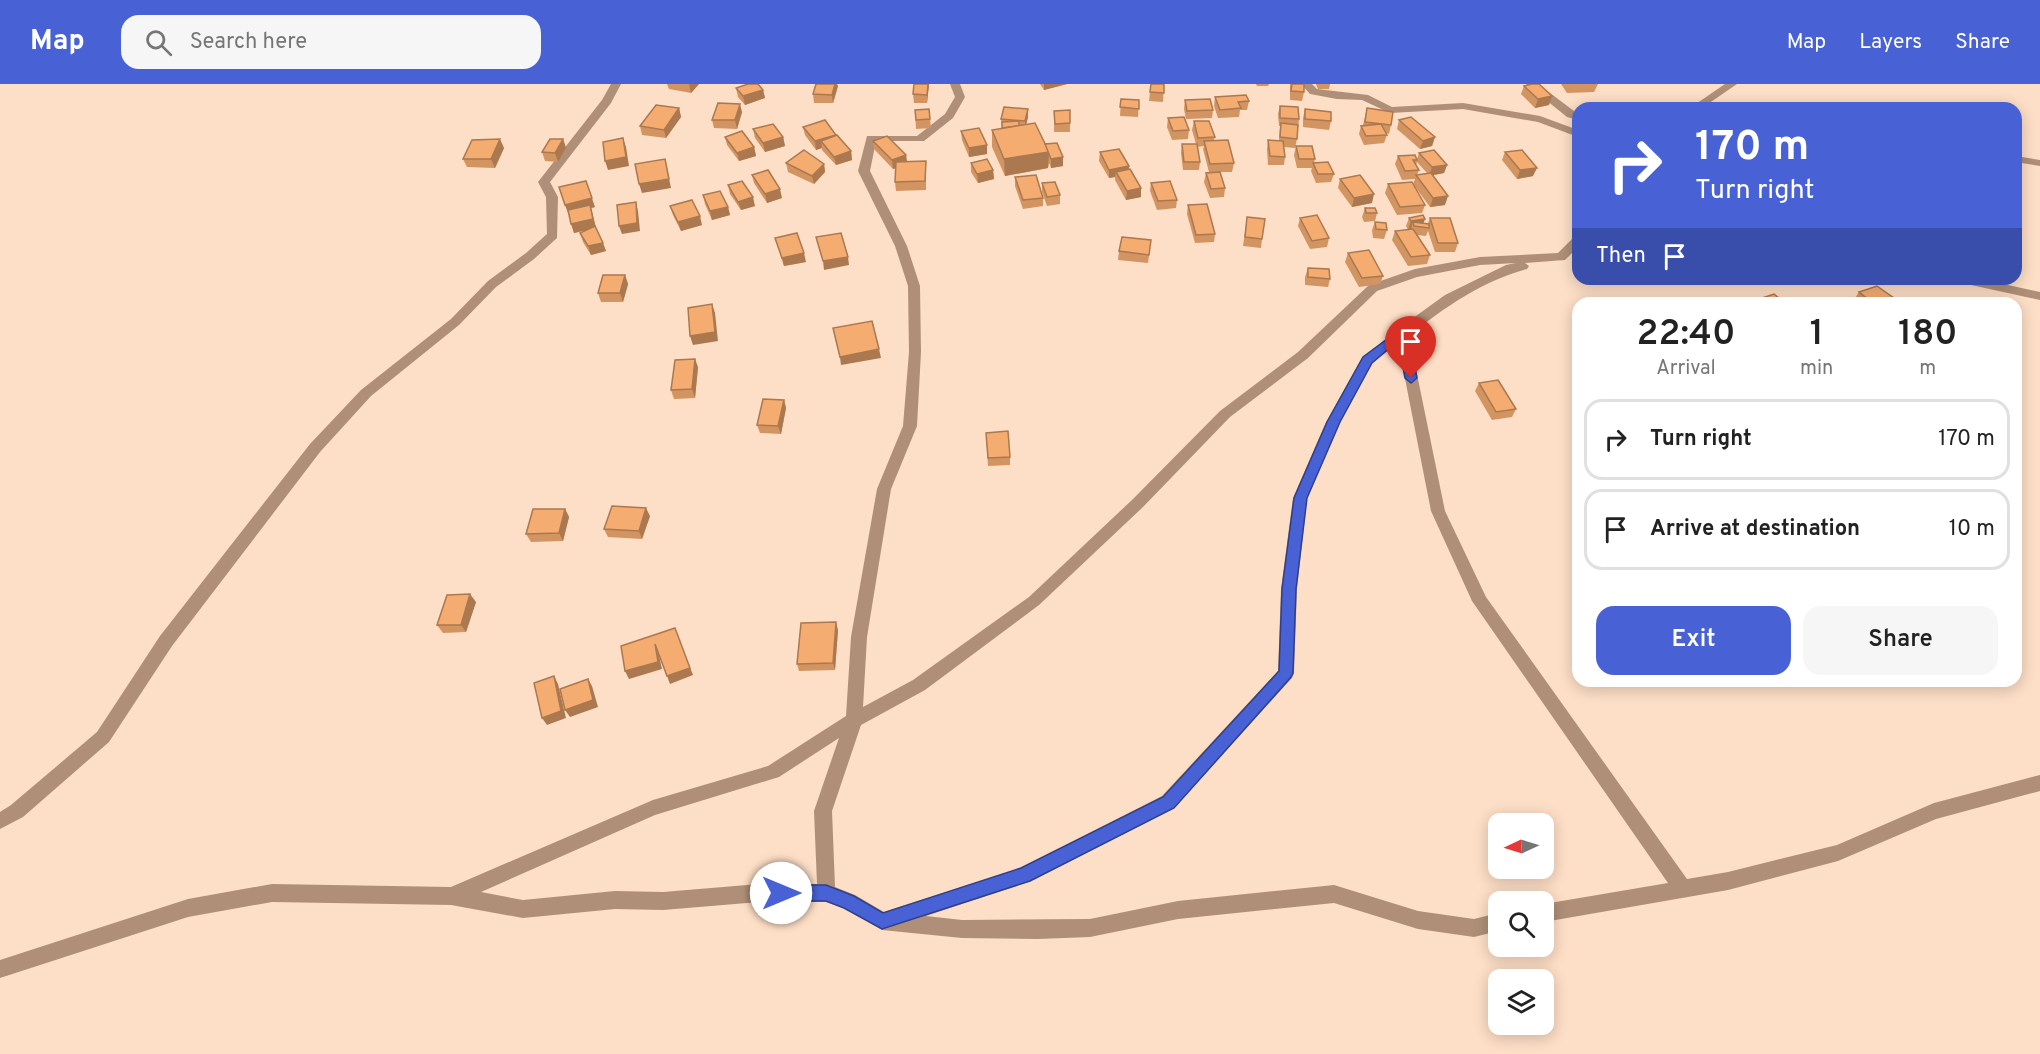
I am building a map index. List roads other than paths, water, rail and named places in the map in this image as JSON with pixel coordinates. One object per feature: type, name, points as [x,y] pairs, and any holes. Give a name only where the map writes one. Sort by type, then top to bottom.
[{"type":"street","points":[[0,821],[17,811],[104,736],[166,641],[322,440],[366,393],[454,322],[492,284],[530,256],[553,235],[552,197],[544,182],[607,101],[616,84]]},
{"type":"street","points":[[826,893],[823,811],[854,720],[860,637],[880,512],[884,489],[910,426],[915,352],[914,286],[901,246],[864,171],[871,138],[920,139],[949,116],[960,98],[955,84]]},
{"type":"street","points":[[1306,84],[1314,92],[1364,97],[1390,110],[1463,106],[1540,119],[1572,132]]},
{"type":"street","points":[[1531,84],[1572,115]]},
{"type":"street","points":[[1704,102],[1732,84]]},
{"type":"street","points":[[2022,160],[2040,163]]},
{"type":"street","points":[[882,921],[1025,875],[1168,802],[1286,673],[1289,589],[1300,498],[1333,422],[1367,360],[1449,298],[1510,268],[1561,257],[1572,246]]},
{"type":"street","points":[[451,896],[653,808],[773,772],[854,720],[919,684],[1034,601],[1138,503],[1225,414],[1303,355],[1373,288],[1415,273],[1480,261],[1561,257]]},
{"type":"street","points":[[1990,285],[2040,296]]},
{"type":"street","points":[[1402,332],[1438,512],[1480,601],[1682,888]]},
{"type":"street","points":[[1554,911],[1728,881],[1838,853],[1934,811],[2040,783]]},
{"type":"street","points":[[0,969],[188,908],[272,893],[451,896],[523,909],[615,900],[663,901],[759,893],[826,893],[849,902],[882,921],[962,929],[1090,928],[1178,910],[1334,894],[1418,920],[1474,928],[1488,924]]}]
